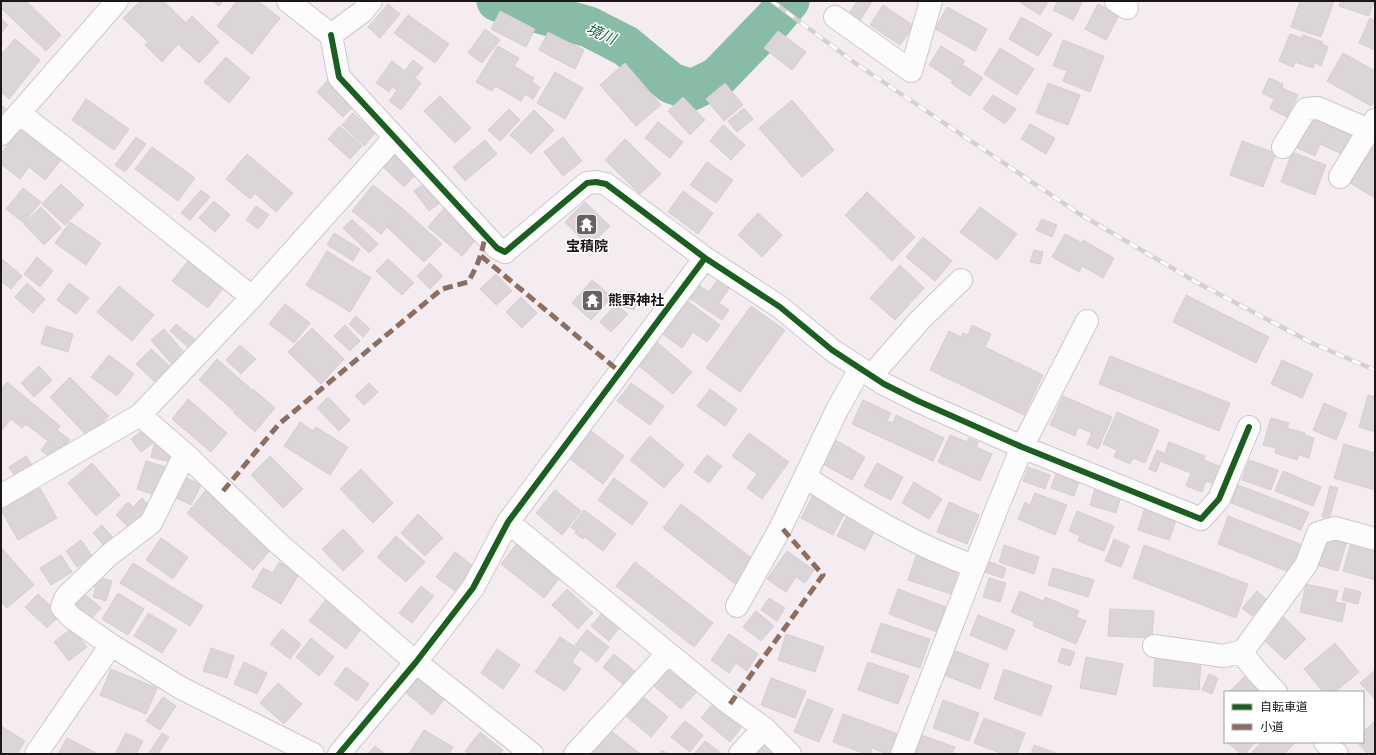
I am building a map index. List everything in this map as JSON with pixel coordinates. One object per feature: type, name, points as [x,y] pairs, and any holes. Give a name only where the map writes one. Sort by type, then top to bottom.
[{"type":"street","points":[[1,134],[116,1]]},
{"type":"street","points":[[288,1],[331,34],[339,77],[497,248],[506,252],[587,183],[596,182],[606,184],[706,258],[780,307],[832,350],[866,372],[918,401],[1022,447],[1201,519],[1220,499],[1249,427]]},
{"type":"street","points":[[331,34],[362,12],[372,1]]},
{"type":"street","points":[[835,17],[911,71],[931,1]]},
{"type":"street","points":[[1283,147],[1306,109],[1318,108],[1372,125],[1340,177]]},
{"type":"street","points":[[19,113],[252,297]]},
{"type":"street","points":[[1,496],[140,415],[252,297],[394,138]]},
{"type":"street","points":[[339,754],[416,662],[472,588],[508,522],[706,258]]},
{"type":"street","points":[[737,606],[781,528],[837,410],[866,372],[961,280]]},
{"type":"street","points":[[902,754],[974,566],[1022,447],[1087,321]]},
{"type":"street","points":[[140,415],[185,454],[278,543],[416,662],[532,754]]},
{"type":"street","points":[[185,454],[151,523],[109,555],[66,597],[62,607],[71,617],[110,645],[181,688],[313,754]]},
{"type":"street","points":[[804,477],[905,537],[946,557],[974,566]]},
{"type":"street","points":[[508,522],[730,704],[764,728],[790,754]]},
{"type":"street","points":[[1154,646],[1224,656],[1241,652],[1306,565],[1318,533],[1335,528],[1375,539]]},
{"type":"street","points":[[36,754],[110,645]]},
{"type":"street","points":[[1241,652],[1275,691]]},
{"type":"street","points":[[575,754],[668,653]]},
{"type":"street","points":[[740,754],[764,728]]},
{"type":"street","points":[[1326,743],[1337,754]]},
{"type":"building","points":[[1,1],[26,1],[61,35],[46,51],[1,8]]},
{"type":"building","points":[[140,1],[163,1],[175,12],[147,41],[123,18]]},
{"type":"building","points":[[213,1],[223,1],[219,6]]},
{"type":"building","points":[[237,1],[258,1],[280,18],[252,54],[217,26]]},
{"type":"building","points":[[857,1],[872,1],[860,21],[849,14]]},
{"type":"building","points":[[1018,1],[1049,1],[1040,15]]},
{"type":"building","points":[[1058,1],[1083,1],[1073,20],[1053,10]]},
{"type":"building","points":[[1300,1],[1334,1],[1321,37],[1291,27]]},
{"type":"building","points":[[1341,1],[1374,1],[1369,16],[1339,6]]},
{"type":"building","points":[[388,4],[400,14],[380,38],[368,27]]},
{"type":"building","points":[[1098,4],[1119,15],[1106,40],[1085,29]]},
{"type":"building","points":[[883,5],[914,26],[900,45],[870,25]]},
{"type":"building","points":[[947,7],[987,29],[975,51],[935,29]]},
{"type":"building","points":[[500,11],[535,29],[526,47],[491,29]]},
{"type":"building","points":[[176,13],[186,23],[192,16],[219,42],[199,63],[178,44],[162,62],[145,45]]},
{"type":"building","points":[[408,15],[449,44],[435,63],[394,33]]},
{"type":"building","points":[[1021,17],[1052,34],[1038,56],[1009,39]]},
{"type":"building","points":[[1,18],[8,25],[1,33]]},
{"type":"building","points":[[1370,18],[1375,21],[1375,50],[1359,43]]},
{"type":"building","points":[[485,29],[500,40],[482,63],[468,53]]},
{"type":"building","points":[[778,31],[806,52],[792,70],[764,48]]},
{"type":"building","points":[[548,32],[584,50],[575,69],[539,50]]},
{"type":"building","points":[[1290,34],[1302,38],[1303,35],[1323,42],[1322,44],[1328,47],[1321,66],[1315,63],[1313,68],[1295,62],[1293,67],[1279,61]]},
{"type":"building","points":[[15,39],[40,60],[9,99],[1,92],[1,55]]},
{"type":"building","points":[[1063,40],[1104,56],[1090,92],[1063,81],[1067,71],[1053,66]]},
{"type":"building","points":[[498,46],[519,58],[514,66],[534,78],[532,82],[540,87],[533,99],[525,94],[521,101],[495,86],[492,91],[476,82]]},
{"type":"building","points":[[941,46],[965,61],[952,80],[929,65]]},
{"type":"building","points":[[1000,48],[1034,69],[1017,95],[984,74]]},
{"type":"building","points":[[1343,53],[1375,71],[1375,98],[1371,106],[1327,81]]},
{"type":"building","points":[[226,57],[250,78],[229,103],[204,82]]},
{"type":"building","points":[[413,60],[423,68],[415,78],[421,83],[401,110],[389,101],[397,90],[392,87],[389,92],[376,83],[392,61],[405,71]]},
{"type":"building","points":[[625,63],[661,105],[636,126],[600,85]]},
{"type":"building","points":[[963,65],[983,78],[970,96],[951,83]]},
{"type":"building","points":[[555,72],[583,88],[565,119],[537,103]]},
{"type":"building","points":[[1269,78],[1283,84],[1282,88],[1298,95],[1287,117],[1270,109],[1274,99],[1262,93]]},
{"type":"building","points":[[328,80],[355,105],[343,117],[317,92]]},
{"type":"building","points":[[725,83],[743,105],[724,121],[706,99]]},
{"type":"building","points":[[1048,83],[1080,95],[1068,125],[1036,113]]},
{"type":"building","points":[[993,95],[1016,109],[1005,124],[983,109]]},
{"type":"building","points":[[440,96],[471,128],[455,143],[424,111]]},
{"type":"building","points":[[683,97],[705,120],[690,135],[668,111]]},
{"type":"building","points":[[86,99],[129,129],[114,150],[72,120]]},
{"type":"building","points":[[792,100],[834,150],[802,177],[759,128]]},
{"type":"building","points":[[1,105],[6,109],[1,114]]},
{"type":"building","points":[[744,108],[753,119],[737,132],[728,121]]},
{"type":"building","points":[[509,109],[520,120],[500,141],[488,130]]},
{"type":"building","points":[[534,110],[554,130],[531,154],[510,135]]},
{"type":"building","points":[[353,113],[375,133],[364,146],[342,125]]},
{"type":"building","points":[[1312,114],[1356,134],[1346,156],[1320,144],[1315,156],[1297,148]]},
{"type":"building","points":[[658,122],[683,142],[670,158],[645,138]]},
{"type":"building","points":[[1030,124],[1055,138],[1046,154],[1021,139]]},
{"type":"building","points":[[23,125],[63,157],[45,180],[29,167],[20,179],[1,164],[1,153]]},
{"type":"building","points":[[723,125],[745,145],[731,160],[710,141]]},
{"type":"building","points":[[340,126],[362,146],[350,159],[328,139]]},
{"type":"building","points":[[136,137],[146,144],[125,172],[115,165]]},
{"type":"building","points":[[563,137],[582,161],[563,176],[544,152]]},
{"type":"building","points":[[625,139],[661,174],[640,194],[605,160]]},
{"type":"building","points":[[485,140],[497,154],[465,181],[453,167]]},
{"type":"building","points":[[1242,141],[1276,153],[1263,187],[1230,175]]},
{"type":"building","points":[[152,147],[195,178],[178,201],[135,169]]},
{"type":"building","points":[[1373,147],[1375,148],[1375,198],[1350,183]]},
{"type":"building","points":[[392,152],[416,174],[404,187],[381,165]]},
{"type":"building","points":[[1292,152],[1326,165],[1315,195],[1281,182]]},
{"type":"building","points":[[247,154],[293,193],[276,212],[255,193],[250,199],[226,179]]},
{"type":"building","points":[[707,162],[733,180],[716,203],[690,185]]},
{"type":"building","points":[[426,182],[441,202],[429,211],[414,191]]},
{"type":"building","points":[[61,184],[84,205],[65,225],[42,204]]},
{"type":"building","points":[[373,185],[402,208],[381,234],[352,211]]},
{"type":"building","points":[[23,188],[41,202],[24,223],[6,209]]},
{"type":"building","points":[[201,190],[210,197],[190,220],[181,213]]},
{"type":"building","points":[[683,191],[713,213],[698,234],[668,212]]},
{"type":"building","points":[[867,192],[915,237],[892,261],[845,215]]},
{"type":"building","points":[[214,201],[230,215],[215,232],[199,218]]},
{"type":"building","name":"宝積院","points":[[585,202],[610,226],[589,247],[565,222]]},
{"type":"building","points":[[256,206],[269,215],[258,229],[246,220]]},
{"type":"building","points":[[41,207],[61,228],[44,245],[24,224]]},
{"type":"building","points":[[445,207],[479,236],[462,256],[428,227]]},
{"type":"building","points":[[980,207],[1017,234],[997,260],[960,232]]},
{"type":"building","points":[[402,208],[442,244],[424,262],[387,227]]},
{"type":"building","points":[[758,213],[782,235],[762,257],[738,235]]},
{"type":"building","points":[[352,219],[378,244],[369,253],[343,228]]},
{"type":"building","points":[[1042,219],[1057,225],[1052,237],[1036,230]]},
{"type":"building","points":[[70,222],[101,243],[86,265],[55,243]]},
{"type":"building","points":[[334,233],[360,249],[353,261],[327,245]]},
{"type":"building","points":[[1065,234],[1082,243],[1083,240],[1114,258],[1103,278],[1082,266],[1079,272],[1052,257]]},
{"type":"building","points":[[923,237],[952,261],[935,281],[906,257]]},
{"type":"building","points":[[1034,250],[1043,252],[1040,264],[1030,262]]},
{"type":"building","points":[[327,251],[371,278],[350,312],[306,285]]},
{"type":"building","points":[[37,257],[53,271],[40,287],[24,274]]},
{"type":"building","points":[[2,259],[22,276],[11,289],[1,281]]},
{"type":"building","points":[[388,259],[414,283],[402,295],[376,271]]},
{"type":"building","points":[[189,260],[224,287],[208,308],[172,281]]},
{"type":"building","points":[[430,263],[443,276],[430,289],[417,276]]},
{"type":"building","points":[[900,265],[924,288],[895,320],[870,298]]},
{"type":"building","points":[[496,274],[512,291],[496,305],[480,289]]},
{"type":"building","points":[[718,279],[730,287],[719,303],[729,310],[722,320],[689,298],[698,285],[709,292]]},
{"type":"building","name":"熊野神社","points":[[592,280],[612,297],[591,320],[572,303]]},
{"type":"building","points":[[27,283],[45,299],[33,313],[15,297]]},
{"type":"building","points":[[69,283],[89,298],[76,314],[57,300]]},
{"type":"building","points":[[119,286],[154,315],[132,341],[97,312]]},
{"type":"building","points":[[628,291],[639,293],[634,310],[624,307]]},
{"type":"building","points":[[1186,295],[1269,337],[1256,363],[1173,322]]},
{"type":"building","points":[[521,297],[537,313],[522,328],[506,312]]},
{"type":"building","points":[[686,300],[720,325],[707,342],[693,332],[682,348],[661,333]]},
{"type":"building","points":[[285,304],[310,323],[294,343],[269,324]]},
{"type":"building","points":[[616,304],[628,314],[611,332],[600,322]]},
{"type":"building","points":[[751,306],[785,330],[740,392],[706,368]]},
{"type":"building","points":[[356,316],[370,329],[363,337],[349,324]]},
{"type":"building","points":[[176,324],[197,341],[190,349],[170,331]]},
{"type":"building","points":[[345,325],[360,341],[350,351],[334,336]]},
{"type":"building","points":[[972,325],[991,334],[985,347],[1043,375],[1024,415],[930,370],[949,331],[961,337],[963,333],[968,335]]},
{"type":"building","points":[[46,326],[73,334],[68,352],[41,344]]},
{"type":"building","points":[[312,328],[344,359],[321,384],[288,352]]},
{"type":"building","points":[[164,329],[188,357],[175,368],[151,340]]},
{"type":"building","points":[[657,342],[692,372],[673,394],[638,365]]},
{"type":"building","points":[[240,345],[256,359],[241,374],[226,360]]},
{"type":"building","points":[[151,349],[175,371],[160,387],[136,364]]},
{"type":"building","points":[[109,355],[134,374],[117,396],[91,377]]},
{"type":"building","points":[[1110,356],[1230,403],[1219,431],[1099,384]]},
{"type":"building","points":[[217,359],[251,389],[233,410],[199,380]]},
{"type":"building","points":[[1282,360],[1313,374],[1302,398],[1271,384]]},
{"type":"building","points":[[39,366],[52,380],[34,397],[21,383]]},
{"type":"building","points":[[70,377],[109,416],[88,437],[50,397]]},
{"type":"building","points":[[7,382],[60,426],[57,430],[70,440],[53,460],[41,450],[48,441],[26,424],[22,428],[11,419],[1,431],[1,389]]},
{"type":"building","points":[[369,383],[378,392],[364,405],[355,396]]},
{"type":"building","points":[[631,383],[664,406],[650,425],[617,401]]},
{"type":"building","points":[[253,389],[275,408],[255,432],[233,412]]},
{"type":"building","points":[[710,389],[737,409],[725,426],[697,406]]},
{"type":"building","points":[[1368,395],[1375,397],[1375,432],[1359,427]]},
{"type":"building","points":[[1063,396],[1112,417],[1098,449],[1087,444],[1092,433],[1078,427],[1075,436],[1050,425]]},
{"type":"building","points":[[328,397],[350,420],[339,431],[317,408]]},
{"type":"building","points":[[188,399],[227,433],[211,452],[172,419]]},
{"type":"building","points":[[863,400],[891,413],[887,421],[893,423],[896,415],[944,438],[933,461],[852,424]]},
{"type":"building","points":[[1324,403],[1347,413],[1336,440],[1313,430]]},
{"type":"building","points":[[1117,412],[1159,430],[1145,463],[1133,458],[1130,464],[1114,457],[1117,450],[1103,444]]},
{"type":"building","points":[[1271,418],[1289,423],[1287,428],[1305,433],[1305,435],[1314,438],[1309,458],[1299,455],[1297,460],[1275,453],[1276,448],[1263,445]]},
{"type":"building","points":[[300,422],[313,431],[316,427],[348,447],[330,475],[284,446]]},
{"type":"building","points":[[148,427],[158,439],[141,452],[131,439]]},
{"type":"building","points":[[587,428],[624,456],[603,484],[566,456]]},
{"type":"building","points":[[749,433],[789,462],[762,499],[747,488],[757,474],[732,456]]},
{"type":"building","points":[[950,435],[967,442],[969,438],[978,442],[976,447],[992,454],[980,481],[938,462]]},
{"type":"building","points":[[650,436],[684,465],[664,488],[630,460]]},
{"type":"building","points":[[832,438],[865,457],[852,480],[819,462]]},
{"type":"building","points":[[155,441],[173,447],[170,462],[151,457]]},
{"type":"building","points":[[1169,442],[1205,456],[1204,460],[1224,468],[1217,485],[1206,481],[1202,492],[1186,486],[1191,473],[1162,462]]},
{"type":"building","points":[[1344,444],[1375,453],[1375,490],[1334,478]]},
{"type":"building","points":[[1157,450],[1164,453],[1156,472],[1149,469]]},
{"type":"building","points":[[707,455],[722,466],[709,483],[694,472]]},
{"type":"building","points":[[26,456],[35,470],[18,481],[9,467]]},
{"type":"building","points":[[270,456],[303,489],[283,508],[251,475]]},
{"type":"building","points":[[1249,460],[1278,470],[1271,490],[1242,480]]},
{"type":"building","points":[[146,461],[166,467],[158,496],[137,489]]},
{"type":"building","points":[[92,463],[120,495],[96,516],[68,483]]},
{"type":"building","points":[[877,463],[903,477],[891,500],[864,486]]},
{"type":"building","points":[[1028,467],[1050,475],[1045,489],[1023,481]]},
{"type":"building","points":[[361,469],[393,503],[373,523],[340,489]]},
{"type":"building","points":[[1057,471],[1080,479],[1074,496],[1051,488]]},
{"type":"building","points":[[1283,471],[1321,487],[1313,506],[1275,491]]},
{"type":"building","points":[[183,476],[201,485],[191,505],[172,496]]},
{"type":"building","points":[[614,478],[648,503],[632,525],[598,500]]},
{"type":"building","points":[[914,482],[942,499],[929,519],[902,503]]},
{"type":"building","points":[[1096,485],[1122,493],[1116,513],[1090,505]]},
{"type":"building","points":[[1238,485],[1309,512],[1301,530],[1231,503]]},
{"type":"building","points":[[1330,486],[1338,488],[1329,519],[1322,517]]},
{"type":"building","points":[[40,488],[57,518],[18,540],[1,510]]},
{"type":"building","points":[[816,489],[848,507],[833,535],[801,518]]},
{"type":"building","points":[[206,490],[273,547],[253,570],[187,513]]},
{"type":"building","points":[[555,490],[581,511],[562,535],[536,513]]},
{"type":"building","points":[[1035,493],[1067,505],[1055,535],[1018,519],[1025,502],[1030,505]]},
{"type":"building","points":[[142,498],[152,508],[131,530],[116,515],[128,502],[133,507]]},
{"type":"building","points":[[949,502],[979,515],[967,544],[937,532]]},
{"type":"building","points":[[681,504],[758,563],[739,587],[663,528]]},
{"type":"building","points":[[1145,507],[1177,518],[1169,540],[1138,530]]},
{"type":"building","points":[[584,510],[616,534],[603,551],[585,537],[583,539],[575,533],[577,532],[571,527]]},
{"type":"building","points":[[1077,511],[1114,526],[1104,551],[1078,541],[1080,536],[1069,531]]},
{"type":"building","points":[[849,512],[877,526],[865,550],[837,536]]},
{"type":"building","points":[[418,514],[443,538],[425,556],[401,533]]},
{"type":"building","points":[[1228,516],[1305,546],[1294,574],[1218,544]]},
{"type":"building","points":[[102,525],[115,540],[106,548],[93,533]]},
{"type":"building","points":[[343,529],[364,551],[343,571],[322,549]]},
{"type":"building","points":[[396,536],[425,562],[406,582],[377,557]]},
{"type":"building","points":[[1321,536],[1346,544],[1338,571],[1313,564]]},
{"type":"building","points":[[161,538],[188,557],[173,579],[146,560]]},
{"type":"building","points":[[1114,539],[1129,546],[1121,567],[1105,561]]},
{"type":"building","points":[[81,540],[92,556],[77,567],[66,551]]},
{"type":"building","points":[[518,542],[562,575],[544,598],[501,564]]},
{"type":"building","points":[[1351,543],[1375,549],[1375,580],[1343,571]]},
{"type":"building","points":[[1004,545],[1039,557],[1034,574],[999,562]]},
{"type":"building","points":[[1144,545],[1248,584],[1236,618],[1133,578]]},
{"type":"building","points":[[1,547],[34,585],[7,608],[1,601]]},
{"type":"building","points":[[787,551],[814,570],[805,583],[796,577],[786,592],[767,579]]},
{"type":"building","points":[[455,552],[473,566],[455,591],[436,577]]},
{"type":"building","points":[[917,553],[960,566],[951,594],[908,580]]},
{"type":"building","points":[[61,555],[72,572],[51,585],[40,568]]},
{"type":"building","points":[[988,561],[1006,568],[1003,578],[984,572]]},
{"type":"building","points":[[279,562],[299,574],[281,604],[252,587],[263,568],[273,573]]},
{"type":"building","points":[[635,562],[713,623],[694,647],[616,586]]},
{"type":"building","points":[[133,563],[203,606],[190,626],[120,583]]},
{"type":"building","points":[[1053,568],[1094,580],[1088,597],[1048,585]]},
{"type":"building","points":[[93,575],[112,581],[106,601],[93,597],[96,587],[90,585]]},
{"type":"building","points":[[989,578],[1006,583],[1000,602],[983,597]]},
{"type":"building","points":[[1306,584],[1338,591],[1335,602],[1346,604],[1342,622],[1300,612]]},
{"type":"building","points":[[421,586],[434,596],[412,623],[399,613]]},
{"type":"building","points":[[1345,588],[1361,592],[1358,604],[1342,600]]},
{"type":"building","points":[[79,589],[101,608],[87,623],[66,603]]},
{"type":"building","points":[[567,589],[593,613],[578,629],[552,605]]},
{"type":"building","points":[[898,589],[946,607],[937,632],[889,614]]},
{"type":"building","points":[[1020,591],[1043,601],[1045,597],[1079,611],[1076,617],[1086,621],[1076,644],[1033,626],[1034,622],[1011,612]]},
{"type":"building","points":[[1257,591],[1267,600],[1252,616],[1242,608]]},
{"type":"building","points":[[118,593],[144,609],[128,635],[102,619]]},
{"type":"building","points":[[38,594],[60,615],[47,628],[25,607]]},
{"type":"building","points":[[328,597],[364,625],[346,649],[309,621]]},
{"type":"building","points":[[769,598],[785,608],[777,621],[761,610]]},
{"type":"building","points":[[1110,609],[1154,611],[1152,638],[1108,636]]},
{"type":"building","points":[[756,611],[774,626],[761,641],[743,627]]},
{"type":"building","points":[[603,612],[620,627],[609,641],[591,626]]},
{"type":"building","points":[[148,613],[177,630],[162,653],[134,636]]},
{"type":"building","points":[[978,615],[1015,630],[1006,650],[970,635]]},
{"type":"building","points":[[1283,616],[1306,639],[1285,660],[1262,638]]},
{"type":"building","points":[[881,623],[930,639],[920,668],[871,652]]},
{"type":"building","points":[[72,628],[87,647],[69,661],[54,642]]},
{"type":"building","points":[[282,629],[301,644],[290,659],[270,644]]},
{"type":"building","points":[[587,630],[609,647],[597,662],[575,645]]},
{"type":"building","points":[[729,634],[758,654],[747,671],[736,663],[729,673],[711,660]]},
{"type":"building","points":[[786,634],[824,647],[815,672],[778,660]]},
{"type":"building","points":[[560,637],[580,650],[572,662],[581,669],[565,691],[535,672]]},
{"type":"building","points":[[311,638],[334,657],[319,676],[296,657]]},
{"type":"building","points":[[1335,643],[1359,672],[1336,691],[1322,691],[1304,669]]},
{"type":"building","points":[[211,648],[234,656],[227,678],[203,671]]},
{"type":"building","points":[[1062,648],[1075,652],[1070,666],[1058,662]]},
{"type":"building","points":[[497,649],[520,665],[503,689],[481,673]]},
{"type":"building","points":[[953,650],[989,664],[980,689],[944,675]]},
{"type":"building","points":[[614,654],[637,673],[626,687],[603,667]]},
{"type":"building","points":[[1086,657],[1123,664],[1116,695],[1080,688]]},
{"type":"building","points":[[1155,658],[1201,663],[1199,690],[1153,686]]},
{"type":"building","points":[[244,662],[267,673],[257,694],[234,684]]},
{"type":"building","points":[[868,662],[909,676],[898,704],[858,690]]},
{"type":"building","points":[[673,664],[700,688],[681,709],[654,686]]},
{"type":"building","points":[[346,667],[369,684],[357,701],[334,684]]},
{"type":"building","points":[[111,669],[157,688],[146,714],[100,695]]},
{"type":"building","points":[[423,669],[451,691],[432,715],[405,692]]},
{"type":"building","points":[[1004,669],[1052,686],[1041,716],[994,699]]},
{"type":"building","points":[[1375,670],[1375,699],[1360,683]]},
{"type":"building","points":[[1209,674],[1218,678],[1212,694],[1202,690]]},
{"type":"building","points":[[1246,675],[1265,691],[1230,691]]},
{"type":"building","points":[[771,678],[806,691],[795,718],[761,705]]},
{"type":"building","points":[[278,683],[302,704],[284,724],[260,703]]},
{"type":"building","points":[[641,695],[668,717],[651,737],[625,715]]},
{"type":"building","points":[[163,697],[176,706],[160,730],[146,721]]},
{"type":"building","points":[[808,699],[833,709],[819,742],[794,732]]},
{"type":"building","points":[[943,700],[979,713],[969,741],[933,728]]},
{"type":"building","points":[[715,701],[744,724],[730,742],[701,718]]},
{"type":"building","points":[[843,714],[898,734],[891,754],[887,754],[872,748],[870,754],[866,754],[833,742]]},
{"type":"building","points":[[984,718],[1025,733],[1017,754],[1003,754],[974,743]]},
{"type":"building","points":[[685,721],[703,735],[690,752],[671,737]]},
{"type":"building","points":[[1375,721],[1375,754],[1368,754],[1358,743],[1364,743],[1364,731]]},
{"type":"building","points":[[1,726],[25,741],[17,754],[1,754]]},
{"type":"building","points":[[424,730],[453,747],[449,754],[409,754]]},
{"type":"building","points":[[610,730],[639,753],[592,754],[591,753]]},
{"type":"building","points":[[480,732],[503,750],[500,754],[468,754],[465,751]]},
{"type":"building","points":[[126,733],[143,741],[136,754],[115,754]]},
{"type":"building","points":[[162,733],[169,737],[158,754],[148,754]]},
{"type":"building","points":[[921,735],[955,747],[952,754],[915,754]]},
{"type":"building","points":[[67,738],[98,754],[58,754]]},
{"type":"building","points":[[705,741],[721,753],[694,754]]},
{"type":"building","points":[[767,741],[781,754],[755,754]]},
{"type":"building","points":[[1228,743],[1254,743],[1245,754],[1241,754]]},
{"type":"building","points":[[1261,743],[1295,743],[1284,754],[1250,754]]},
{"type":"building","points":[[1034,745],[1059,754],[1031,754]]},
{"type":"building","points":[[375,746],[385,754],[368,754]]},
{"type":"building","points":[[662,750],[668,754],[659,754]]},
{"type":"waterway","name":"境川","points":[[497,1],[589,27],[626,46],[671,83],[692,90],[718,77],[774,19],[789,1]]},
{"type":"railway","points":[[772,1],[855,63],[1078,213],[1196,282],[1314,344],[1375,370]]},
{"type":"marked path","points":[[223,491],[279,424],[442,289],[468,282],[479,259],[485,236]]},
{"type":"marked path","points":[[481,256],[620,372]]},
{"type":"marked path","points":[[730,704],[823,575],[781,527]]},
{"type":"cycle path","points":[[331,35],[339,77],[497,248],[505,252],[587,183],[596,182],[606,184],[705,258],[780,307],[832,350],[884,384],[918,401],[1022,447],[1201,519],[1219,499],[1249,427]]},
{"type":"cycle path","points":[[339,754],[416,662],[473,588],[508,522],[705,258]]},
{"type":"place","name":"宝積院","points":[[587,224]]},
{"type":"place","name":"熊野神社","points":[[592,300]]}]
